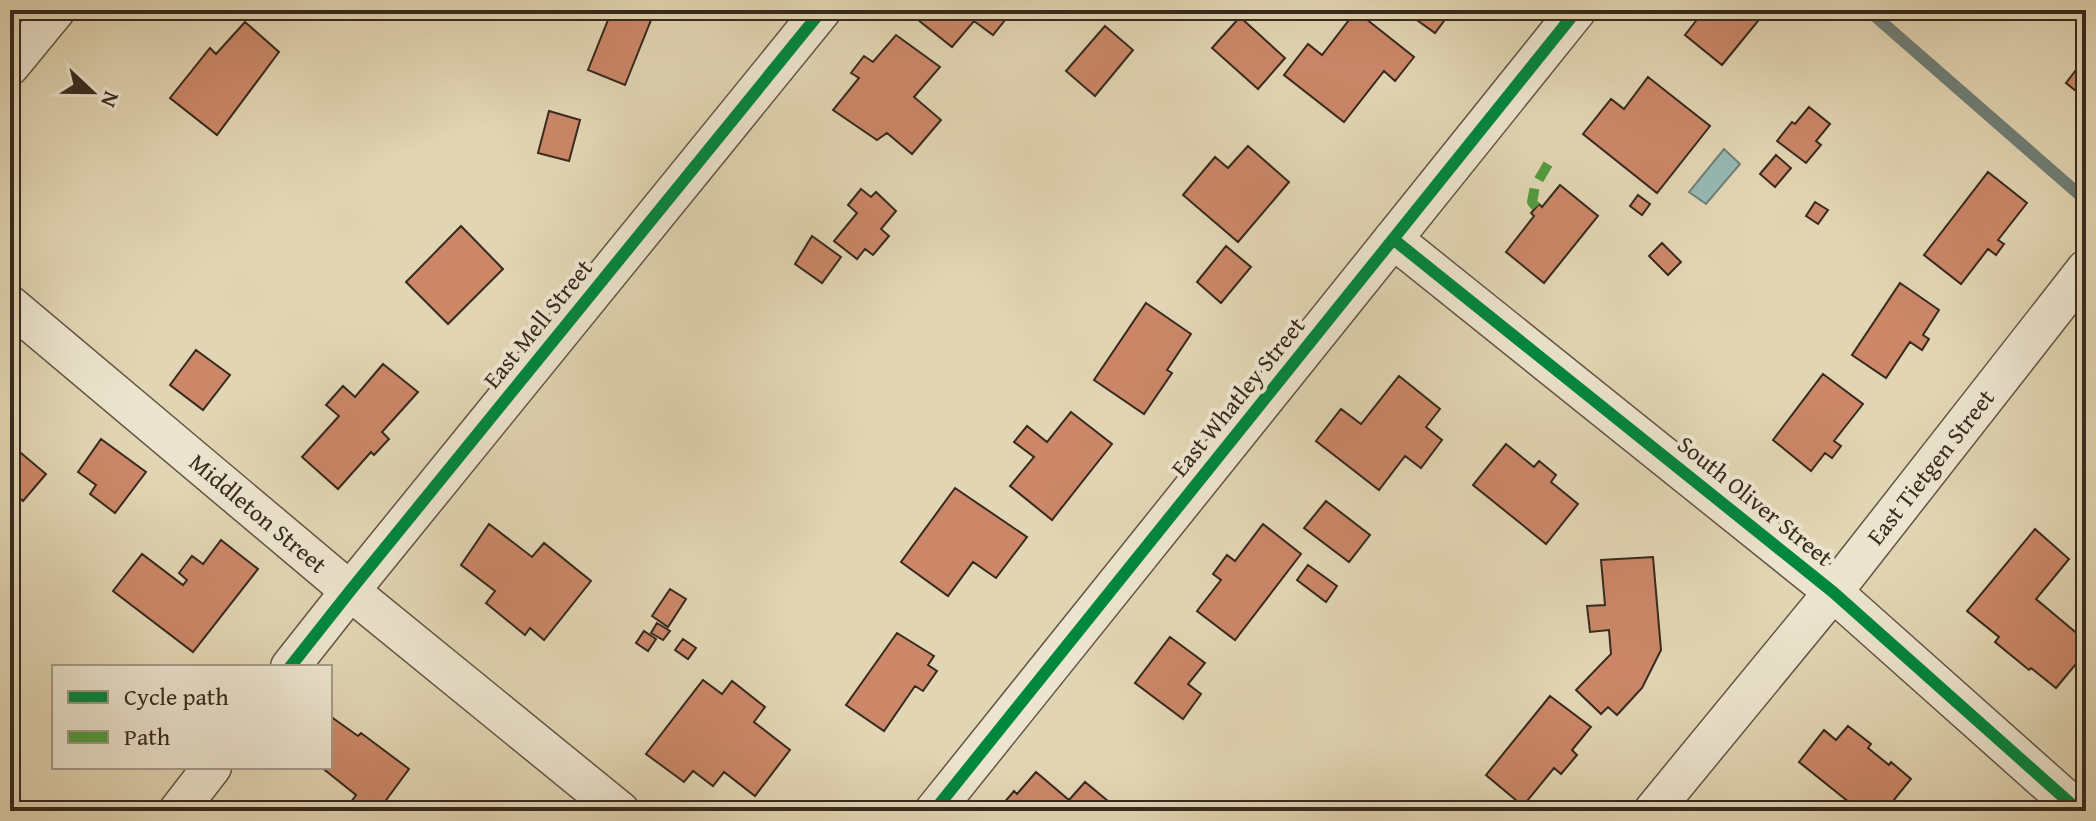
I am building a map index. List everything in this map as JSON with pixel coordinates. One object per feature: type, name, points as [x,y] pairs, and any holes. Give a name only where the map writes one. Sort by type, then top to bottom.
[{"type":"street","points":[[10,66],[56,10]]},
{"type":"street","name":"East Mell Street","points":[[292,665],[822,10]]},
{"type":"street","name":"East Whatley Street","points":[[934,811],[1577,10]]},
{"type":"street","name":"South Oliver Street","points":[[1393,239],[1833,592],[2079,811]]},
{"type":"street","name":"East Tietgen Street","points":[[1653,811],[1833,592],[2086,269]]},
{"type":"street","name":"Middleton Street","points":[[10,305],[350,591],[620,811]]},
{"type":"street","points":[[178,811],[210,769]]},
{"type":"water","points":[[1724,149],[1740,164],[1706,204],[1689,192]]},
{"type":"building","points":[[612,10],[641,10],[653,15],[625,85],[588,70]]},
{"type":"building","points":[[924,10],[1013,10],[993,35],[974,21],[952,47],[917,19]]},
{"type":"building","points":[[1403,10],[1452,10],[1435,33]]},
{"type":"building","points":[[1698,10],[1767,10],[1722,65],[1685,35],[1702,13]]},
{"type":"building","points":[[1356,11],[1414,57],[1395,81],[1384,71],[1344,122],[1284,75],[1308,44],[1322,55]]},
{"type":"building","points":[[1240,17],[1285,58],[1258,89],[1212,48]]},
{"type":"building","points":[[245,22],[279,52],[217,135],[170,98],[210,48],[216,54]]},
{"type":"building","points":[[1105,26],[1133,50],[1095,96],[1066,71]]},
{"type":"building","points":[[896,35],[940,67],[914,97],[941,120],[912,154],[887,133],[877,140],[833,110],[859,78],[851,73],[864,56],[873,62]]},
{"type":"building","points":[[2086,57],[2086,99],[2066,83]]},
{"type":"building","points":[[1648,77],[1710,126],[1657,193],[1583,134],[1611,99],[1624,109]]},
{"type":"building","points":[[1809,107],[1830,124],[1816,141],[1821,145],[1806,163],[1777,141]]},
{"type":"building","points":[[549,111],[580,120],[569,161],[538,153]]},
{"type":"building","points":[[1248,146],[1289,182],[1238,242],[1183,195],[1215,157],[1228,168]]},
{"type":"building","points":[[1776,155],[1791,168],[1775,187],[1760,174]]},
{"type":"building","points":[[1988,172],[2027,203],[1998,240],[2004,244],[1996,255],[1988,249],[1961,284],[1924,255]]},
{"type":"building","points":[[1560,185],[1598,216],[1544,283],[1506,252],[1534,216],[1531,213],[1539,204],[1542,207]]},
{"type":"building","points":[[861,189],[871,197],[876,192],[896,211],[881,229],[889,236],[873,255],[865,249],[857,259],[834,241],[857,213],[848,205]]},
{"type":"building","points":[[1638,195],[1650,204],[1642,215],[1630,206]]},
{"type":"building","points":[[1815,202],[1828,210],[1818,224],[1806,216]]},
{"type":"building","points":[[461,226],[503,269],[448,324],[406,282]]},
{"type":"building","points":[[812,236],[841,257],[822,283],[795,264]]},
{"type":"building","points":[[1662,243],[1681,262],[1668,275],[1649,256]]},
{"type":"building","points":[[1226,246],[1251,267],[1221,303],[1197,282]]},
{"type":"building","points":[[1900,283],[1939,310],[1923,335],[1929,339],[1922,350],[1910,342],[1886,378],[1852,355]]},
{"type":"building","points":[[1146,303],[1191,334],[1167,370],[1172,373],[1144,414],[1094,380]]},
{"type":"building","points":[[196,350],[230,375],[203,410],[170,385]]},
{"type":"building","points":[[383,364],[418,392],[382,432],[389,439],[374,455],[371,452],[338,489],[302,457],[339,416],[326,405],[343,386],[355,397]]},
{"type":"building","points":[[1823,374],[1863,404],[1834,441],[1841,446],[1832,458],[1825,453],[1811,471],[1773,440]]},
{"type":"building","points":[[1399,376],[1440,409],[1426,427],[1442,440],[1421,468],[1405,456],[1379,490],[1316,441],[1341,409],[1361,424]]},
{"type":"building","points":[[1071,412],[1112,444],[1052,520],[1010,486],[1034,457],[1014,442],[1027,426],[1047,442]]},
{"type":"building","points":[[101,439],[146,472],[115,513],[90,494],[96,485],[78,472]]},
{"type":"building","points":[[1506,444],[1534,467],[1539,461],[1556,475],[1551,482],[1578,504],[1546,544],[1473,485]]},
{"type":"building","points":[[15,448],[46,474],[23,501],[10,490],[10,454]]},
{"type":"building","points":[[955,488],[1027,537],[996,578],[973,562],[948,596],[901,562]]},
{"type":"building","points":[[1326,501],[1370,535],[1349,562],[1304,528]]},
{"type":"building","points":[[489,524],[532,557],[544,543],[591,581],[544,640],[530,628],[525,635],[486,603],[495,591],[461,565]]},
{"type":"building","points":[[1263,524],[1301,554],[1235,640],[1197,611],[1221,580],[1213,574],[1227,555],[1235,561]]},
{"type":"building","points":[[2035,529],[2069,559],[2036,599],[2086,641],[2086,652],[2056,688],[1995,642],[1999,637],[1967,611]]},
{"type":"building","points":[[221,540],[258,569],[193,652],[113,591],[142,554],[183,585],[187,580],[179,573],[192,556],[203,564]]},
{"type":"building","points":[[1653,557],[1661,650],[1642,688],[1617,715],[1608,707],[1601,714],[1576,690],[1611,654],[1609,630],[1590,632],[1587,606],[1605,605],[1601,560]]},
{"type":"building","points":[[1308,565],[1337,586],[1326,602],[1297,580]]},
{"type":"building","points":[[670,589],[686,599],[668,627],[652,616]]},
{"type":"building","points":[[657,623],[670,631],[663,640],[651,633]]},
{"type":"building","points":[[644,631],[656,639],[648,651],[636,643]]},
{"type":"building","points":[[897,633],[934,656],[928,665],[937,671],[923,691],[915,686],[884,731],[846,705]]},
{"type":"building","points":[[1170,637],[1205,663],[1188,684],[1201,694],[1183,719],[1135,683]]},
{"type":"building","points":[[683,639],[696,648],[688,659],[675,650]]},
{"type":"building","points":[[703,680],[722,694],[732,681],[765,707],[754,722],[790,750],[755,796],[724,772],[713,786],[693,771],[684,782],[646,754]]},
{"type":"building","points":[[1550,696],[1591,727],[1572,750],[1577,755],[1561,774],[1554,768],[1523,806],[1486,775]]},
{"type":"building","points":[[332,717],[358,736],[361,733],[409,769],[378,811],[363,811],[351,802],[356,795],[324,769],[332,769]]},
{"type":"building","points":[[1848,726],[1871,744],[1868,748],[1911,779],[1885,811],[1860,811],[1799,762],[1824,730],[1836,740]]},
{"type":"building","points":[[1036,772],[1069,800],[1085,782],[1120,811],[997,811]]},
{"type":"waterway","points":[[1868,10],[2082,197]]},
{"type":"marked path","points":[[1536,207],[1532,202],[1535,186],[1548,164]]},
{"type":"cycle path","points":[[292,665],[822,10]]},
{"type":"cycle path","points":[[934,811],[1577,10]]},
{"type":"cycle path","points":[[1393,239],[1833,592],[2079,811]]}]
